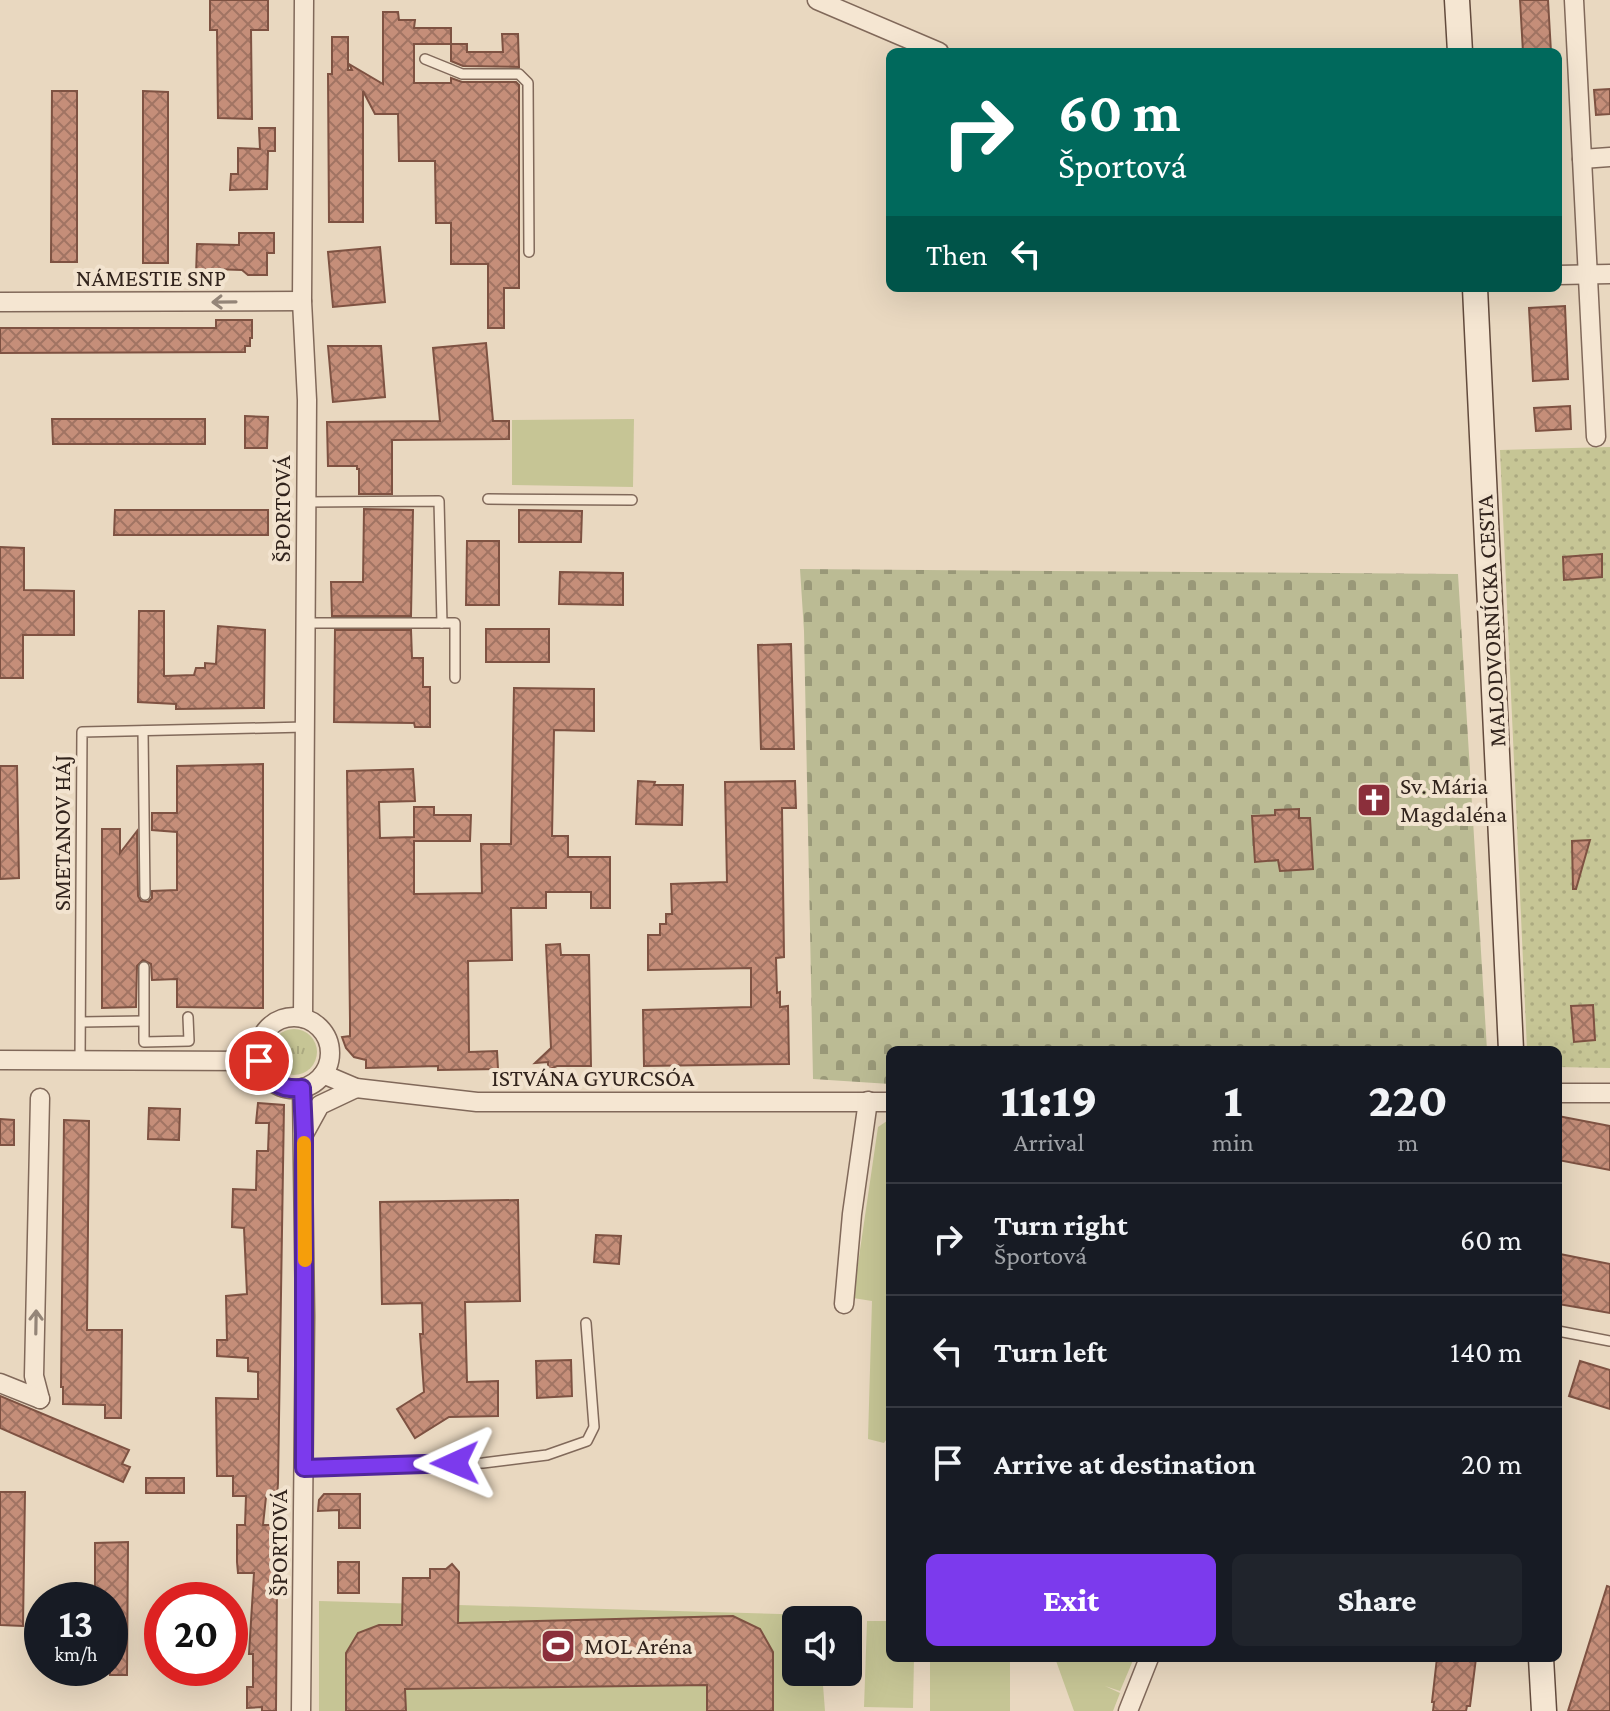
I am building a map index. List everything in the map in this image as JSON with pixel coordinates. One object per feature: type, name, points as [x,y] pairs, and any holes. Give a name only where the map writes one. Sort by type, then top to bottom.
[{"type":"street","name":"ŠPORTOVÁ","points":[[303,1018],[307,400],[302,301],[304,0]]},
{"type":"street","points":[[817,0],[930,48]]},
{"type":"street","points":[[1457,0],[1460,48]]},
{"type":"street","points":[[1574,0],[1587,275],[1602,376],[1596,437]]},
{"type":"street","points":[[1582,159],[1610,157]]},
{"type":"street","points":[[1562,275],[1610,274]]},
{"type":"street","name":"MALODVORNÍCKA CESTA","points":[[1475,292],[1511,1046]]},
{"type":"street","name":"NÁMESTIE SNP","points":[[0,302],[302,301]]},
{"type":"street","points":[[285,1018],[303,1018],[323,1031],[330,1052],[323,1074],[317,1081],[292,1089],[274,1083],[262,1070],[259,1042],[269,1027],[285,1018]]},
{"type":"street","points":[[0,1060],[259,1061]]},
{"type":"street","name":"ISTVÁNA GYURCSÓA","points":[[323,1074],[356,1088],[477,1102],[886,1102]]},
{"type":"street","name":"ŠPORTOVÁ","points":[[301,1711],[304,1468],[302,1088]]},
{"type":"street","points":[[304,1134],[320,1105],[356,1088]]},
{"type":"street","points":[[1562,1093],[1610,1093]]},
{"type":"street","points":[[0,1383],[40,1399],[34,1376],[40,1098]]},
{"type":"street","points":[[844,1304],[852,1214],[868,1101]]},
{"type":"street","points":[[1128,1711],[1147,1662]]},
{"type":"street","points":[[1541,1662],[1544,1711]]},
{"type":"lane","points":[[425,59],[462,74],[519,74],[528,83],[529,252]]},
{"type":"lane","points":[[488,499],[632,500]]},
{"type":"lane","points":[[306,502],[439,501],[442,623]]},
{"type":"lane","points":[[306,623],[455,623],[455,678]]},
{"type":"lane","name":"SMETANOV HÁJ","points":[[80,1062],[82,732],[305,727]]},
{"type":"lane","points":[[143,731],[145,895]]},
{"type":"lane","points":[[144,967],[144,1042],[189,1041],[188,1017]]},
{"type":"lane","points":[[81,1022],[143,1021]]},
{"type":"lane","points":[[304,1468],[483,1463],[547,1455],[587,1441],[594,1427],[586,1323]]},
{"type":"lane","points":[[1562,1332],[1610,1341]]},
{"type":"green space","points":[[634,419],[633,487],[512,485],[512,420]]},
{"type":"green space","points":[[1610,447],[1610,1068],[1562,1067],[1562,1046],[1527,1046],[1500,450]]},
{"type":"green space","points":[[800,569],[1458,574],[1487,1046],[886,1046],[886,1084],[813,1079],[804,631]]},
{"type":"green space","points":[[294,1029],[310,1036],[317,1052],[310,1068],[294,1075],[278,1068],[271,1052],[278,1036]]},
{"type":"green space","points":[[886,1122],[884,1443],[868,1439],[872,1301],[853,1298],[878,1127]]},
{"type":"green space","name":"MOL Aréna","points":[[319,1601],[782,1614],[782,1686],[823,1686],[825,1711],[319,1711]]},
{"type":"green space","points":[[867,1621],[886,1621],[886,1662],[914,1662],[913,1708],[864,1707]]},
{"type":"green space","points":[[930,1662],[1010,1662],[1010,1711],[930,1711]]},
{"type":"green space","points":[[1056,1662],[1132,1662],[1120,1691],[1105,1686],[1120,1693],[1113,1711],[1074,1711]]},
{"type":"building","points":[[210,0],[268,0],[268,30],[251,30],[252,119],[218,118],[217,30],[210,30]]},
{"type":"building","points":[[1520,0],[1548,0],[1551,48],[1523,48]]},
{"type":"building","points":[[383,12],[398,12],[399,20],[415,20],[414,28],[451,28],[451,44],[414,44],[414,83],[451,83],[451,78],[462,82],[516,82],[519,85],[519,288],[504,288],[504,328],[488,328],[488,264],[451,264],[451,223],[436,223],[435,161],[399,161],[398,114],[375,114],[363,91],[363,222],[329,222],[328,74],[332,74],[332,37],[348,37],[348,70],[352,70],[349,64],[383,84]]},
{"type":"building","points":[[502,34],[518,34],[519,67],[463,66],[451,61],[451,44],[467,44],[467,52],[503,52]]},
{"type":"building","points":[[1610,89],[1610,114],[1596,115],[1594,90]]},
{"type":"building","points":[[52,91],[77,91],[77,262],[51,262]]},
{"type":"building","points":[[143,91],[168,92],[168,263],[143,263]]},
{"type":"building","points":[[259,128],[275,128],[275,151],[268,151],[267,189],[230,190],[231,174],[238,174],[238,148],[260,149]]},
{"type":"building","points":[[239,233],[274,233],[274,253],[267,253],[267,275],[212,269],[212,275],[196,275],[197,244],[239,245]]},
{"type":"building","points":[[380,247],[385,302],[333,307],[328,252]]},
{"type":"building","points":[[1565,306],[1568,379],[1533,381],[1529,308]]},
{"type":"building","points":[[216,320],[252,320],[252,338],[250,346],[245,346],[245,352],[0,353],[0,328],[216,328]]},
{"type":"building","points":[[486,343],[493,421],[509,421],[509,439],[392,440],[392,494],[359,494],[357,466],[328,466],[327,422],[440,421],[433,348]]},
{"type":"building","points":[[328,346],[381,346],[385,397],[333,402]]},
{"type":"building","points":[[1570,406],[1571,429],[1536,431],[1534,408]]},
{"type":"building","points":[[245,416],[268,417],[267,448],[245,448]]},
{"type":"building","points":[[52,419],[205,419],[205,444],[53,444]]},
{"type":"building","points":[[364,509],[413,510],[411,616],[332,616],[331,582],[363,582]]},
{"type":"building","points":[[115,510],[268,510],[268,535],[114,535]]},
{"type":"building","points":[[519,510],[582,511],[581,542],[519,542]]},
{"type":"building","points":[[467,541],[499,541],[499,605],[466,605]]},
{"type":"building","points":[[0,547],[24,548],[24,590],[74,591],[74,635],[23,635],[23,678],[0,678]]},
{"type":"building","points":[[1602,554],[1602,577],[1564,580],[1563,557]]},
{"type":"building","points":[[560,572],[623,573],[623,605],[559,604]]},
{"type":"building","points":[[139,611],[164,611],[164,676],[194,675],[196,668],[205,668],[205,663],[216,664],[218,626],[265,630],[264,708],[176,709],[176,704],[138,702]]},
{"type":"building","points":[[486,629],[549,629],[549,662],[486,662]]},
{"type":"building","points":[[335,630],[411,630],[412,658],[423,658],[423,687],[430,687],[430,727],[415,727],[414,723],[334,722]]},
{"type":"building","points":[[791,644],[794,749],[761,749],[758,645]]},
{"type":"building","points":[[514,688],[594,689],[594,731],[554,730],[552,836],[568,836],[568,857],[610,857],[610,908],[591,908],[591,892],[546,892],[546,908],[511,908],[512,960],[468,961],[469,1052],[497,1051],[498,1069],[438,1070],[438,1066],[366,1068],[366,1060],[354,1057],[342,1037],[350,1036],[347,771],[413,769],[415,801],[379,802],[380,838],[414,837],[414,807],[434,807],[434,815],[471,815],[470,841],[414,841],[414,894],[482,893],[481,844],[511,844]]},
{"type":"building","points":[[263,764],[263,1008],[177,1007],[177,979],[152,980],[151,964],[143,960],[137,966],[136,1007],[102,1008],[102,829],[120,829],[120,853],[137,831],[138,896],[141,901],[148,902],[152,891],[177,890],[177,832],[152,830],[152,813],[177,813],[177,766]]},
{"type":"building","points":[[0,766],[17,766],[19,878],[0,879]]},
{"type":"building","points":[[638,781],[655,782],[654,785],[683,785],[682,825],[636,824]]},
{"type":"building","points":[[795,781],[796,808],[782,808],[784,957],[776,958],[780,1007],[788,1006],[789,1064],[644,1066],[643,1010],[751,1007],[751,968],[648,970],[648,935],[660,935],[660,924],[666,924],[666,914],[672,914],[671,884],[727,882],[725,782]]},
{"type":"building","points":[[1299,809],[1299,818],[1310,818],[1313,869],[1280,871],[1278,860],[1255,862],[1252,816],[1275,815],[1275,810]]},
{"type":"building","points":[[1590,840],[1576,889],[1573,889],[1572,841]]},
{"type":"building","points":[[560,944],[561,955],[589,955],[591,1066],[557,1066],[548,1070],[548,1062],[535,1063],[551,1048],[546,945]]},
{"type":"building","points":[[1593,1005],[1595,1040],[1574,1042],[1571,1006]]},
{"type":"building","points":[[258,1103],[284,1105],[278,1483],[277,1497],[266,1497],[263,1525],[278,1525],[277,1551],[273,1551],[273,1583],[277,1583],[276,1711],[262,1711],[262,1707],[247,1708],[247,1687],[253,1687],[253,1654],[249,1654],[254,1573],[238,1573],[237,1562],[237,1525],[245,1525],[246,1496],[233,1496],[233,1476],[217,1476],[216,1398],[258,1399],[258,1372],[248,1371],[248,1358],[217,1356],[217,1340],[227,1340],[226,1296],[247,1294],[244,1228],[232,1227],[233,1189],[256,1190],[257,1151],[268,1151],[269,1123],[256,1123]]},
{"type":"building","points":[[149,1108],[180,1109],[179,1140],[148,1139]]},
{"type":"building","points":[[1562,1117],[1610,1126],[1610,1170],[1562,1161]]},
{"type":"building","points":[[0,1119],[14,1120],[14,1145],[0,1145]]},
{"type":"building","points":[[64,1120],[89,1121],[87,1330],[122,1330],[121,1418],[105,1418],[105,1405],[63,1404]]},
{"type":"building","points":[[518,1200],[520,1301],[465,1302],[467,1382],[498,1381],[498,1416],[449,1417],[415,1438],[397,1409],[424,1392],[420,1334],[423,1334],[422,1303],[382,1304],[380,1202]]},
{"type":"building","points":[[596,1235],[621,1236],[619,1264],[594,1262]]},
{"type":"building","points":[[1562,1254],[1610,1264],[1610,1313],[1562,1305]]},
{"type":"building","points":[[571,1360],[572,1396],[537,1398],[536,1361]]},
{"type":"building","points":[[1580,1361],[1610,1370],[1610,1409],[1569,1396]]},
{"type":"building","points":[[0,1396],[129,1450],[122,1464],[130,1467],[123,1482],[0,1428]]},
{"type":"building","points":[[146,1478],[184,1478],[184,1493],[146,1493]]},
{"type":"building","points":[[0,1492],[25,1492],[23,1626],[0,1625]]},
{"type":"building","points":[[324,1494],[360,1494],[360,1528],[339,1528],[339,1510],[318,1511],[319,1500]]},
{"type":"building","points":[[128,1542],[128,1582],[95,1582],[95,1543]]},
{"type":"building","points":[[338,1562],[359,1562],[359,1593],[338,1593]]},
{"type":"building","name":"MOL Aréna","points":[[452,1564],[459,1572],[458,1623],[733,1616],[760,1629],[773,1652],[773,1711],[707,1711],[707,1685],[405,1689],[406,1711],[346,1711],[346,1653],[358,1633],[379,1625],[402,1625],[403,1578],[430,1578],[430,1569],[446,1569]]},
{"type":"building","points":[[1607,1586],[1610,1587],[1610,1711],[1568,1711]]},
{"type":"building","points":[[1437,1662],[1476,1662],[1470,1706],[1466,1711],[1433,1711]]},
{"type":"slow traffic","points":[[304,1143],[305,1260]]},
{"type":"place","name":"Sv. Mária Magdaléna","points":[[1374,800]]},
{"type":"place","name":"MOL Aréna","points":[[558,1646]]},
{"type":"route","points":[[259,1061],[262,1070],[274,1083],[292,1089],[302,1088],[304,1468],[455,1463]]}]
